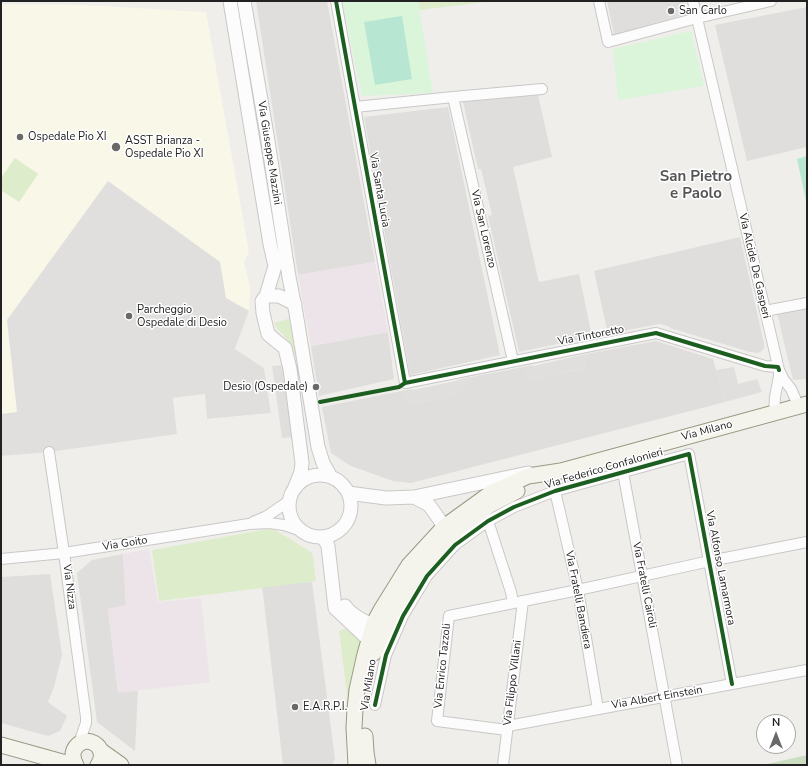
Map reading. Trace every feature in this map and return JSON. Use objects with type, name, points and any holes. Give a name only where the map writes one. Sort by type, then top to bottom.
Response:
[{"type":"main road","name":"Via Milano","points":[[356,765],[354,728],[357,690],[374,623],[408,565],[444,527],[491,493],[528,476],[561,471],[620,456],[803,405]]},
{"type":"main road","name":"Via Milano","points":[[368,765],[364,719],[366,697],[374,654],[394,608],[420,569],[456,530],[490,505],[526,486],[561,471]]},
{"type":"main road","points":[[38,755],[77,746],[85,741],[89,741],[121,765]]},
{"type":"main road","points":[[1,745],[73,765]]},
{"type":"main road","points":[[76,765],[73,755],[77,746]]},
{"type":"main road","points":[[98,765],[101,759],[99,748]]},
{"type":"street","name":"Via Giuseppe Mazzini","points":[[230,1],[270,244],[275,266],[266,296],[262,301],[263,313],[268,334],[285,348],[290,368],[302,462],[295,487]]},
{"type":"street","name":"Via Giuseppe Mazzini","points":[[244,1],[318,447],[323,463],[331,477]]},
{"type":"street","name":"Via Santa Lucia","points":[[336,1],[405,383]]},
{"type":"street","points":[[599,1],[608,42],[697,18],[771,1]]},
{"type":"street","name":"Via Alcide De Gasperi","points":[[693,1],[779,368]]},
{"type":"street","points":[[355,106],[542,89]]},
{"type":"street","name":"Via San Lorenzo","points":[[453,97],[513,361]]},
{"type":"street","points":[[266,296],[279,296],[294,304]]},
{"type":"street","points":[[765,311],[807,303]]},
{"type":"street","name":"Via Tintoretto","points":[[405,383],[656,333],[765,366],[779,368]]},
{"type":"street","points":[[779,368],[784,380],[803,405]]},
{"type":"street","points":[[774,413],[779,368]]},
{"type":"street","name":"Via Nizza","points":[[49,452],[86,723],[99,748]]},
{"type":"street","name":"Via Federico Confalonieri","points":[[375,705],[386,655],[403,616],[427,576],[455,545],[488,521],[514,507],[555,491],[689,454]]},
{"type":"street","name":"Via Alfonso Lamarmora","points":[[689,454],[732,684]]},
{"type":"street","name":"Via Federico Confalonieri","points":[[620,456],[622,472]]},
{"type":"street","name":"Via Milano","points":[[348,493],[386,498],[414,497],[518,474],[543,470],[561,471]]},
{"type":"street","name":"Via Fratelli Cairoli","points":[[622,472],[677,765]]},
{"type":"street","points":[[321,474],[331,477],[338,480],[348,493],[351,502],[350,512],[346,522],[336,532],[322,537],[312,536],[296,526],[291,518],[289,501],[291,494],[302,480],[311,476],[321,474]]},
{"type":"street","name":"Via Fratelli Bandiera","points":[[555,491],[578,590],[598,709]]},
{"type":"street","points":[[414,497],[429,505],[440,519],[444,527]]},
{"type":"street","name":"Via Goito","points":[[249,524],[267,516],[289,501]]},
{"type":"street","name":"Via Filippo Villani","points":[[488,521],[511,592],[518,602],[503,765]]},
{"type":"street","name":"Via Goito","points":[[1,559],[64,553],[249,524],[269,523],[284,525],[302,531]]},
{"type":"street","name":"Via Milano","points":[[438,548],[443,535],[444,527]]},
{"type":"street","points":[[322,537],[328,546],[336,608],[369,640]]},
{"type":"street","points":[[518,602],[807,542]]},
{"type":"street","points":[[334,593],[350,612],[366,622],[374,623]]},
{"type":"street","name":"Via Enrico Tazzoli","points":[[507,728],[437,721],[449,616],[518,602]]},
{"type":"street","name":"Via Milano","points":[[374,623],[383,619],[394,608]]},
{"type":"street","name":"Via Albert Einstein","points":[[507,728],[598,709],[807,670]]},
{"type":"street","name":"Via Nizza","points":[[77,746],[86,723]]},
{"type":"shaded area","points":[[256,1],[327,1],[375,262],[298,275]]},
{"type":"shaded area","points":[[607,1],[684,1],[687,14],[614,35]]},
{"type":"shaded area","name":"ASST Brianza - Ospedale Pio XI","points":[[1,4],[82,5],[206,12],[249,252],[244,261],[250,287],[249,311],[235,349],[264,368],[271,413],[207,419],[205,394],[173,398],[177,434],[1,456]]},
{"type":"shaded area","points":[[807,7],[807,147],[747,161],[715,25]]},
{"type":"shaded area","points":[[538,95],[552,157],[513,167],[539,282],[579,274],[592,337],[519,352],[488,216],[492,215],[481,169],[478,169],[463,102]]},
{"type":"shaded area","points":[[448,107],[500,355],[410,375],[364,117]]},
{"type":"shaded area","name":"Parcheggio Ospedale di Desio","points":[[108,181],[220,262],[226,298],[249,311],[235,349],[264,368],[271,413],[207,419],[205,394],[173,398],[177,434],[49,452],[1,456],[1,414],[17,412],[7,320]]},
{"type":"shaded area","points":[[740,237],[764,343],[764,348],[762,351],[758,353],[750,352],[659,324],[608,334],[594,271]]},
{"type":"shaded area","points":[[375,262],[388,332],[311,346],[298,275]]},
{"type":"shaded area","points":[[807,307],[807,379],[793,380],[777,313]]},
{"type":"shaded area","points":[[388,332],[394,379],[319,396],[311,346]]},
{"type":"shaded area","points":[[656,341],[713,359],[725,402],[411,483],[393,481],[351,466],[331,453],[322,407],[401,391],[411,404],[460,394],[466,378],[523,367],[533,379],[583,369],[586,354]]},
{"type":"shaded area","points":[[586,354],[583,369],[533,379],[523,367],[533,366]]},
{"type":"shaded area","points":[[285,365],[295,437],[282,438],[272,366]]},
{"type":"shaded area","points":[[734,367],[738,384],[757,379],[762,392],[725,402],[716,370]]},
{"type":"shaded area","points":[[466,378],[461,394],[410,404],[401,391],[413,390]]},
{"type":"shaded area","points":[[149,549],[158,602],[201,598],[210,682],[118,693],[108,609],[126,605],[123,554]]},
{"type":"shaded area","points":[[123,554],[126,606],[108,609],[118,692],[138,691],[135,751],[97,722],[77,573],[92,560]]},
{"type":"shaded area","points":[[50,574],[62,655],[54,687],[48,702],[67,716],[60,731],[48,736],[1,723],[1,577]]},
{"type":"shaded area","points":[[312,582],[335,759],[332,765],[283,765],[262,585]]},
{"type":"green space","points":[[342,1],[418,1],[433,93],[362,96]]},
{"type":"green space","points":[[418,1],[494,1],[420,10]]},
{"type":"green space","points":[[402,16],[412,79],[375,85],[364,22]]},
{"type":"green space","points":[[691,31],[704,86],[618,100],[613,49]]},
{"type":"green space","points":[[807,156],[807,205],[797,159]]},
{"type":"green space","points":[[15,158],[38,174],[19,202],[1,190],[1,178]]},
{"type":"green space","points":[[291,318],[298,361],[290,343],[274,323]]},
{"type":"green space","points":[[268,529],[275,530],[311,552],[313,556],[316,581],[159,601],[152,550]]},
{"type":"green space","points":[[347,628],[359,635],[362,645],[348,717],[347,694],[339,631]]},
{"type":"green space","points":[[807,755],[807,765],[763,765]]},
{"type":"cycle path","points":[[336,1],[405,383]]},
{"type":"cycle path","points":[[320,402],[399,387],[405,383],[656,333],[765,366],[778,367],[779,370]]},
{"type":"cycle path","points":[[375,705],[386,655],[403,616],[427,576],[455,545],[488,521],[514,507],[555,491],[689,454],[732,684]]},
{"type":"place","name":"San Carlo","points":[[671,11]]},
{"type":"place","name":"Ospedale Pio XI","points":[[20,137]]},
{"type":"place","name":"ASST Brianza - Ospedale Pio XI","points":[[116,147]]},
{"type":"place","name":"Parcheggio Ospedale di Desio","points":[[129,316]]},
{"type":"place","name":"Desio (Ospedale)","points":[[316,387]]},
{"type":"place","name":"E.A.R.P.I.","points":[[295,707]]},
{"type":"district","name":"San Pietro e Paolo","points":[[696,186]]}]
